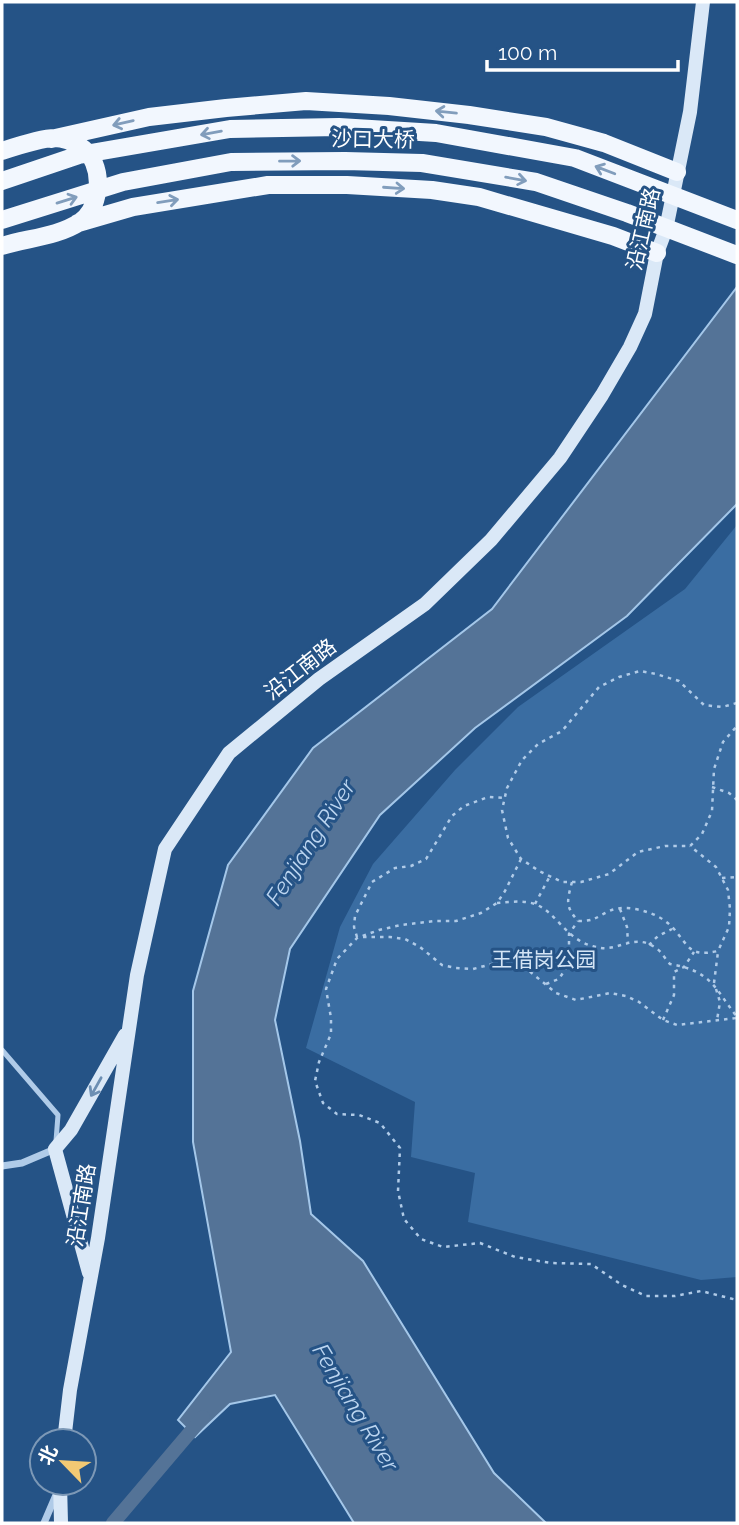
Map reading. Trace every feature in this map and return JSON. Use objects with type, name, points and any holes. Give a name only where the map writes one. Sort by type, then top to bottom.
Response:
[{"type":"main road","points":[[7,147],[149,117],[306,101],[389,106],[546,127],[604,143],[677,172]]},
{"type":"main road","name":"沙口大桥","points":[[2,181],[79,155],[230,129],[339,127],[436,133],[575,158],[737,220]]},
{"type":"main road","points":[[51,139],[79,144],[94,162],[97,180],[95,204],[78,223]]},
{"type":"main road","name":"沙口大桥","points":[[2,220],[123,182],[231,162],[345,160],[422,163],[536,182],[737,255]]},
{"type":"main road","points":[[2,246],[133,207],[268,185],[347,185],[432,190],[479,197],[613,236],[657,253]]},
{"type":"street","name":"沿江南路","points":[[66,1427],[137,975],[165,849],[229,753],[319,679],[425,604],[491,540],[560,458],[602,395],[630,347],[645,314],[690,112],[703,2]]},
{"type":"street","points":[[2,1166],[22,1163],[55,1149],[71,1130],[129,1027]]},
{"type":"street","points":[[55,1149],[90,1279]]},
{"type":"street","points":[[44,1523],[54,1497]]},
{"type":"street","points":[[60,1497],[61,1523]]},
{"type":"lane","points":[[2,1050],[58,1115],[55,1149]]},
{"type":"path","points":[[717,1020],[720,1002],[714,983],[718,951],[729,927],[730,908],[728,890],[716,867],[690,846],[665,846],[638,852],[610,874],[581,882],[562,882],[521,859],[508,838],[502,810],[507,788],[522,760],[538,744],[562,731],[598,687],[619,677],[639,671],[656,674],[679,681],[704,705],[722,707],[737,703]]},
{"type":"path","points":[[690,846],[702,834],[712,811],[714,769],[723,742],[737,726]]},
{"type":"path","points":[[712,787],[729,793],[737,800]]},
{"type":"path","points":[[357,938],[355,916],[372,882],[395,868],[411,866],[426,859],[452,816],[464,806],[488,797],[505,799]]},
{"type":"path","points":[[521,859],[497,903],[481,913],[456,921],[401,926],[357,938],[337,959],[326,989],[331,1034],[319,1062],[315,1081],[323,1103],[337,1114],[359,1115],[380,1123],[400,1149],[398,1191],[404,1219],[421,1239],[443,1247],[480,1243],[516,1257],[551,1263],[591,1264],[622,1285],[646,1296],[675,1296],[702,1291],[737,1300]]},
{"type":"path","points":[[535,904],[550,876]]},
{"type":"path","points":[[722,878],[737,877]]},
{"type":"path","points":[[572,882],[568,898],[570,912],[578,921],[592,921],[611,910],[626,908],[645,911],[662,918],[694,952],[705,954],[718,951]]},
{"type":"path","points":[[357,938],[405,939],[442,965],[456,968],[473,969],[492,964],[517,964],[556,993],[576,1000],[610,993],[626,996],[663,1020],[677,1025],[737,1018],[714,983],[698,971],[670,964],[656,948],[640,942],[607,948],[589,945],[569,934],[546,910],[535,904],[517,901],[497,903]]},
{"type":"path","points":[[620,909],[627,927],[628,943]]},
{"type":"path","points":[[545,984],[559,979],[566,968],[569,959],[569,934],[578,921]]},
{"type":"path","points":[[649,945],[658,936],[673,928]]},
{"type":"path","points":[[663,1020],[674,995],[674,972],[684,967],[694,952]]},
{"type":"green space","name":"王借岗公园","points":[[737,525],[737,1277],[701,1280],[468,1222],[475,1173],[411,1157],[415,1102],[306,1048],[340,927],[373,864],[455,770],[518,707],[685,589]]},
{"type":"water","name":"Fenjiang River","points":[[737,287],[737,504],[627,616],[475,728],[380,815],[290,949],[275,1020],[300,1141],[311,1214],[363,1261],[494,1473],[546,1523],[354,1523],[275,1395],[230,1404],[195,1437],[178,1420],[231,1352],[193,1142],[193,991],[228,865],[313,748],[492,609]]},
{"type":"waterway","points":[[113,1523],[203,1417]]}]
